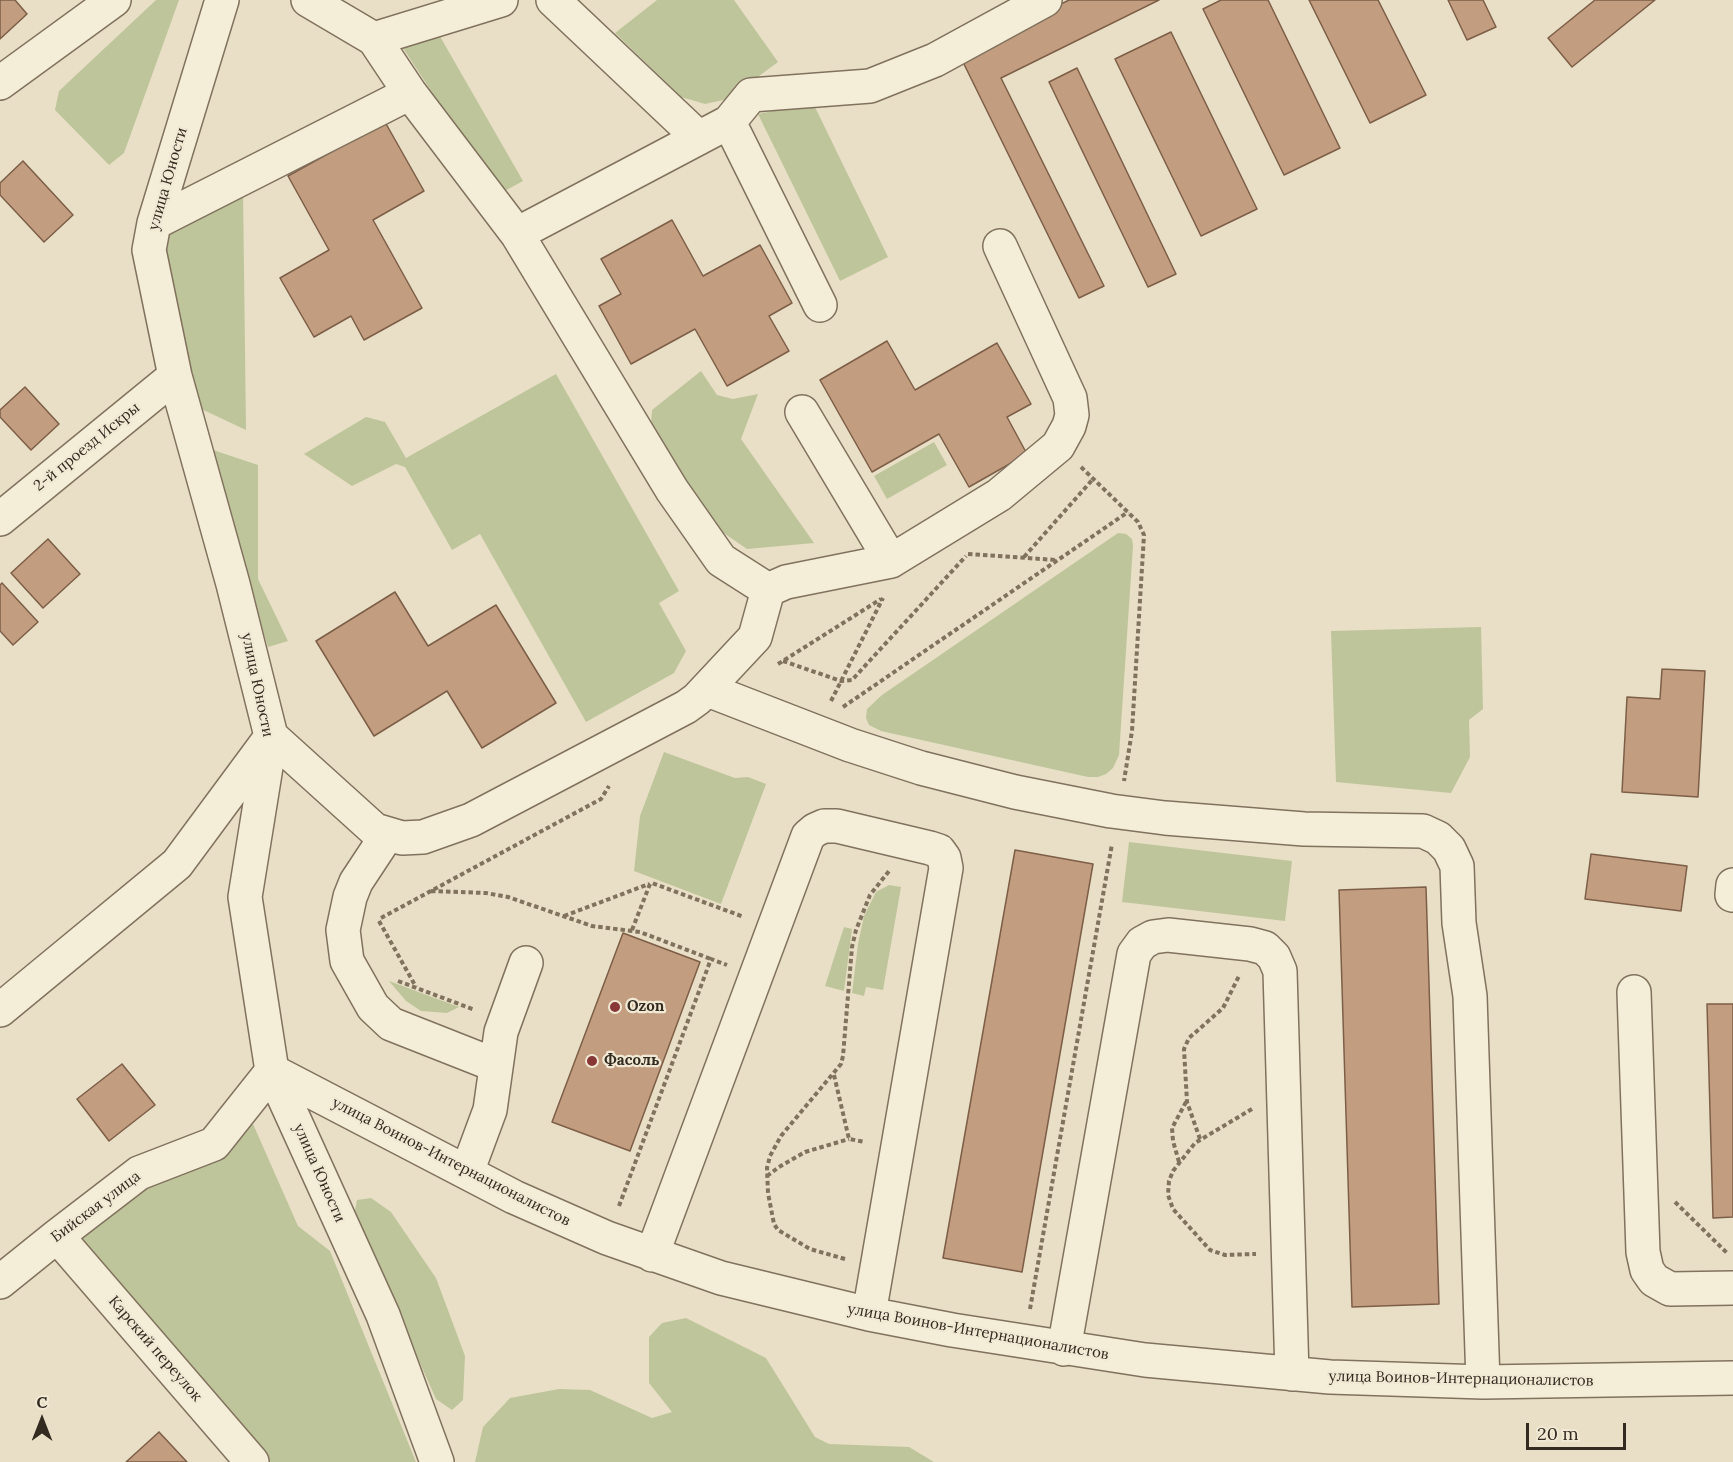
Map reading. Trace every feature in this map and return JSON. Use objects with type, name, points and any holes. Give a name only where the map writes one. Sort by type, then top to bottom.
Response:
[{"type":"street","points":[[1,80],[114,0]]},
{"type":"street","name":"улица Юности","points":[[222,0],[154,223],[149,250],[175,376],[233,584],[271,736],[245,897],[272,1071],[383,1316],[437,1462]]},
{"type":"street","points":[[308,0],[374,39],[410,93],[517,234],[672,490],[721,560],[768,590]]},
{"type":"street","points":[[374,39],[501,0]]},
{"type":"street","points":[[553,0],[699,138]]},
{"type":"street","points":[[517,234],[729,122],[751,95],[870,86],[935,60],[1045,0]]},
{"type":"street","points":[[154,223],[410,93]]},
{"type":"street","points":[[729,122],[820,305]]},
{"type":"street","points":[[768,590],[786,582],[891,561],[999,495],[1058,446],[1072,415],[1070,398],[1000,246]]},
{"type":"street","name":"2-й проезд Искры","points":[[0,519],[175,376]]},
{"type":"street","points":[[802,412],[891,561]]},
{"type":"street","points":[[0,1010],[177,864],[271,736],[375,830],[402,838],[423,837],[471,820],[686,707],[708,690],[756,637],[768,590]]},
{"type":"street","points":[[708,690],[817,728],[911,765],[1015,792],[1118,812],[1207,822],[1304,829],[1423,831],[1438,838],[1449,849],[1458,866],[1459,923],[1472,1012],[1483,1382]]},
{"type":"street","points":[[652,1255],[808,836],[824,826],[837,826],[919,845],[939,851],[944,858],[946,868],[869,1314]]},
{"type":"street","points":[[387,835],[350,897],[343,930],[347,961],[373,1007],[391,1024],[495,1065]]},
{"type":"street","points":[[1064,1349],[1134,954],[1142,943],[1153,937],[1168,934],[1250,944],[1264,948],[1274,957],[1280,971],[1293,1374]]},
{"type":"street","points":[[467,1172],[490,1110],[495,1065],[505,1021],[526,963]]},
{"type":"street","points":[[1634,992],[1643,1252],[1647,1270],[1654,1280],[1670,1289],[1733,1288]]},
{"type":"street","name":"улица Воинов-Интернационалистов","points":[[272,1071],[467,1172],[560,1218],[607,1238],[721,1278],[869,1314],[1064,1349],[1146,1360],[1293,1374],[1483,1382],[1733,1378]]},
{"type":"street","name":"Бийская улица","points":[[0,1282],[139,1173],[214,1144],[272,1071]]},
{"type":"street","name":"Карский переулок","points":[[57,1236],[252,1462]]},
{"type":"path","points":[[1024,1342],[1132,731],[1144,543],[1141,527],[1128,512],[1058,446]]},
{"type":"path","points":[[1024,557],[1093,479]]},
{"type":"path","points":[[817,728],[1128,512]]},
{"type":"path","points":[[962,553],[1058,560]]},
{"type":"path","points":[[783,661],[841,681],[856,678],[969,554]]},
{"type":"path","points":[[817,728],[884,597]]},
{"type":"path","points":[[877,1268],[810,1249],[782,1233],[774,1224],[767,1176],[770,1156],[781,1136],[834,1074],[843,1056],[852,947],[860,916],[878,884],[891,869],[919,845]]},
{"type":"path","points":[[632,930],[650,884]]},
{"type":"path","points":[[563,916],[650,884],[656,884],[774,928]]},
{"type":"path","points":[[431,891],[496,894],[592,926],[632,930],[756,976]]},
{"type":"path","points":[[378,920],[417,988]]},
{"type":"path","points":[[1200,1139],[1187,1102],[1184,1055],[1186,1043],[1218,1013],[1227,1001],[1250,944]]},
{"type":"path","points":[[607,1238],[711,959]]},
{"type":"path","points":[[397,980],[505,1021]]},
{"type":"path","points":[[834,1074],[849,1139]]},
{"type":"path","points":[[1284,1090],[1200,1139],[1179,1162],[1169,1181],[1168,1195],[1170,1204],[1210,1250],[1225,1255],[1289,1253]]},
{"type":"path","points":[[1179,1162],[1172,1128],[1187,1102]]},
{"type":"path","points":[[767,1176],[805,1152],[849,1139],[898,1148]]},
{"type":"path","points":[[1640,1168],[1733,1258]]},
{"type":"green space","points":[[156,0],[179,0],[124,153],[109,165],[55,110],[59,91]]},
{"type":"green space","points":[[657,0],[734,0],[778,62],[728,99],[705,104],[681,97],[615,33]]},
{"type":"green space","points":[[434,26],[523,181],[499,194],[397,39]]},
{"type":"green space","points":[[813,103],[888,257],[840,281],[758,114]]},
{"type":"green space","points":[[243,189],[246,430],[195,406],[168,278],[166,233]]},
{"type":"green space","points":[[701,371],[717,395],[733,399],[758,394],[741,439],[814,543],[747,549],[715,527],[651,426],[652,410]]},
{"type":"green space","points":[[556,374],[679,591],[659,603],[686,651],[674,673],[586,722],[480,534],[452,550],[405,467],[396,464],[352,486],[304,454],[366,417],[385,422],[406,458]]},
{"type":"green space","points":[[934,442],[947,465],[887,499],[874,476]]},
{"type":"green space","points":[[207,448],[258,465],[258,579],[288,641],[268,647]]},
{"type":"green space","points":[[1118,533],[1126,534],[1132,539],[1133,546],[1119,755],[1113,768],[1106,774],[1088,777],[881,731],[869,725],[866,718],[867,709],[882,695]]},
{"type":"green space","points":[[1481,627],[1483,709],[1469,720],[1470,757],[1451,793],[1336,782],[1331,631]]},
{"type":"green space","points":[[664,752],[735,778],[748,777],[766,784],[721,904],[634,871],[640,816]]},
{"type":"green space","points":[[1129,842],[1292,861],[1285,921],[1122,902]]},
{"type":"green space","points":[[889,885],[901,887],[883,990],[866,987],[864,996],[852,993],[864,916],[876,892]]},
{"type":"green space","points":[[844,927],[852,929],[844,991],[825,986]]},
{"type":"green space","points":[[389,981],[459,1007],[447,1013],[421,1011],[406,1001]]},
{"type":"green space","points":[[253,1124],[298,1226],[330,1251],[416,1462],[269,1462],[80,1237],[148,1186],[222,1156]]},
{"type":"green space","points":[[371,1198],[391,1212],[436,1278],[465,1356],[463,1400],[452,1410],[436,1399],[354,1216],[357,1200]]},
{"type":"green space","points":[[686,1318],[766,1358],[815,1437],[829,1444],[909,1447],[934,1462],[475,1462],[483,1427],[510,1398],[559,1389],[590,1390],[652,1418],[672,1412],[649,1383],[649,1337],[662,1323]]},
{"type":"building","points":[[0,0],[15,0],[27,14],[0,39]]},
{"type":"building","points":[[1069,0],[1159,0],[1001,78],[1104,286],[1079,298],[959,54]]},
{"type":"building","points":[[1221,0],[1268,0],[1340,148],[1284,175],[1203,9]]},
{"type":"building","points":[[1309,0],[1378,0],[1426,95],[1370,123]]},
{"type":"building","points":[[1448,0],[1483,0],[1496,27],[1467,40]]},
{"type":"building","points":[[1595,0],[1655,0],[1572,67],[1548,38]]},
{"type":"building","points":[[1171,32],[1257,209],[1201,236],[1115,59]]},
{"type":"building","points":[[1077,68],[1176,274],[1148,287],[1049,82]]},
{"type":"building","points":[[385,122],[424,191],[373,220],[422,308],[364,340],[351,316],[314,337],[280,278],[329,250],[288,176]]},
{"type":"building","points":[[23,161],[73,215],[44,242],[0,195],[0,183]]},
{"type":"building","points":[[672,220],[703,276],[760,245],[792,303],[769,316],[789,351],[727,386],[695,329],[631,364],[599,306],[621,294],[601,259]]},
{"type":"building","points":[[887,341],[915,390],[997,343],[1031,404],[1007,417],[1027,454],[969,487],[939,434],[872,472],[820,380]]},
{"type":"building","points":[[25,387],[59,424],[31,450],[0,417],[0,410]]},
{"type":"building","points":[[48,539],[80,574],[43,608],[11,573]]},
{"type":"building","points":[[2,583],[38,622],[13,645],[0,631],[0,585]]},
{"type":"building","points":[[395,592],[428,646],[496,605],[556,703],[482,748],[447,691],[374,736],[316,641]]},
{"type":"building","points":[[1662,669],[1705,671],[1698,797],[1622,792],[1627,697],[1660,699]]},
{"type":"building","points":[[1015,850],[1093,864],[1022,1272],[943,1258]]},
{"type":"building","points":[[1591,854],[1687,866],[1681,911],[1585,899]]},
{"type":"building","points":[[1426,887],[1439,1304],[1352,1307],[1339,890]]},
{"type":"building","points":[[623,933],[700,962],[630,1151],[552,1122]]},
{"type":"building","points":[[1707,1004],[1733,1004],[1733,1217],[1713,1218]]},
{"type":"building","points":[[122,1064],[155,1105],[109,1141],[77,1099]]},
{"type":"building","points":[[159,1432],[187,1462],[126,1462]]},
{"type":"place","name":"Ozon","points":[[615,1007]]},
{"type":"place","name":"Фасоль","points":[[592,1061]]}]
